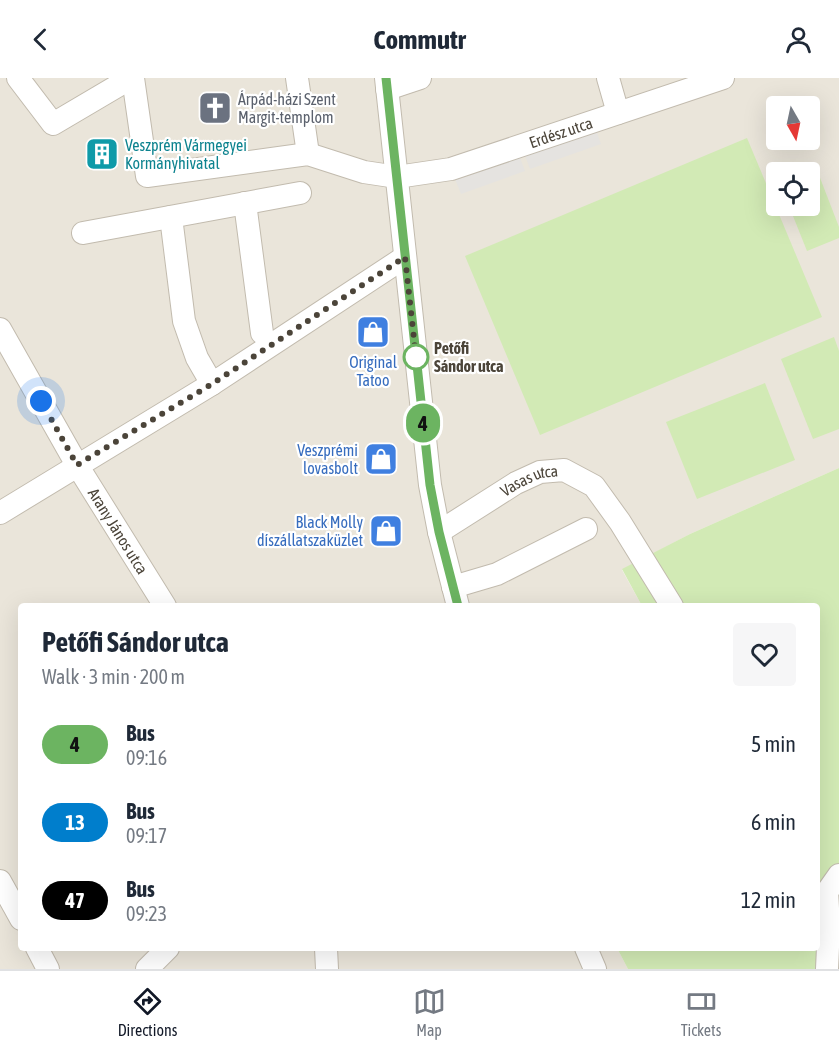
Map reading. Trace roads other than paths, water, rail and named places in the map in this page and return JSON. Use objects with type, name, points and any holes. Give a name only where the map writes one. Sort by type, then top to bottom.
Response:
[{"type":"street","points":[[18,78],[53,124],[132,78],[147,176],[308,154],[297,78]]},
{"type":"street","points":[[420,78],[386,84],[425,444],[439,532],[455,596],[586,529]]},
{"type":"street","points":[[608,78],[618,113]]},
{"type":"street","name":"Erdész utca","points":[[308,154],[364,172],[397,177],[451,169],[723,78]]},
{"type":"street","points":[[82,233],[300,193]]},
{"type":"street","points":[[245,203],[262,333]]},
{"type":"street","points":[[171,217],[184,321],[197,358],[212,384]]},
{"type":"street","points":[[0,513],[212,384],[405,257]]},
{"type":"street","name":"Arany János utca","points":[[0,329],[77,465],[163,603]]},
{"type":"street","name":"Vasas utca","points":[[439,532],[516,483],[540,472],[564,470],[594,486],[620,522],[670,603]]},
{"type":"street","points":[[0,881],[18,914]]},
{"type":"street","points":[[827,969],[833,884]]},
{"type":"street","points":[[39,951],[48,969]]},
{"type":"street","points":[[147,969],[165,951]]},
{"type":"street","points":[[326,951],[327,969]]},
{"type":"street","points":[[587,951],[595,969]]},
{"type":"place","name":"Árpád-házi Szent Margit-templom","points":[[215,108]]},
{"type":"place","name":"Veszprém Vármegyei Kormányhivatal","points":[[102,154]]},
{"type":"place","name":"Original Tatoo","points":[[373,332]]},
{"type":"place","name":"Petőfi Sándor utca","points":[[416,357]]},
{"type":"place","name":"Veszprémi lovasbolt","points":[[381,459]]},
{"type":"place","name":"Black Molly díszállatszaküzlet","points":[[386,531]]}]
